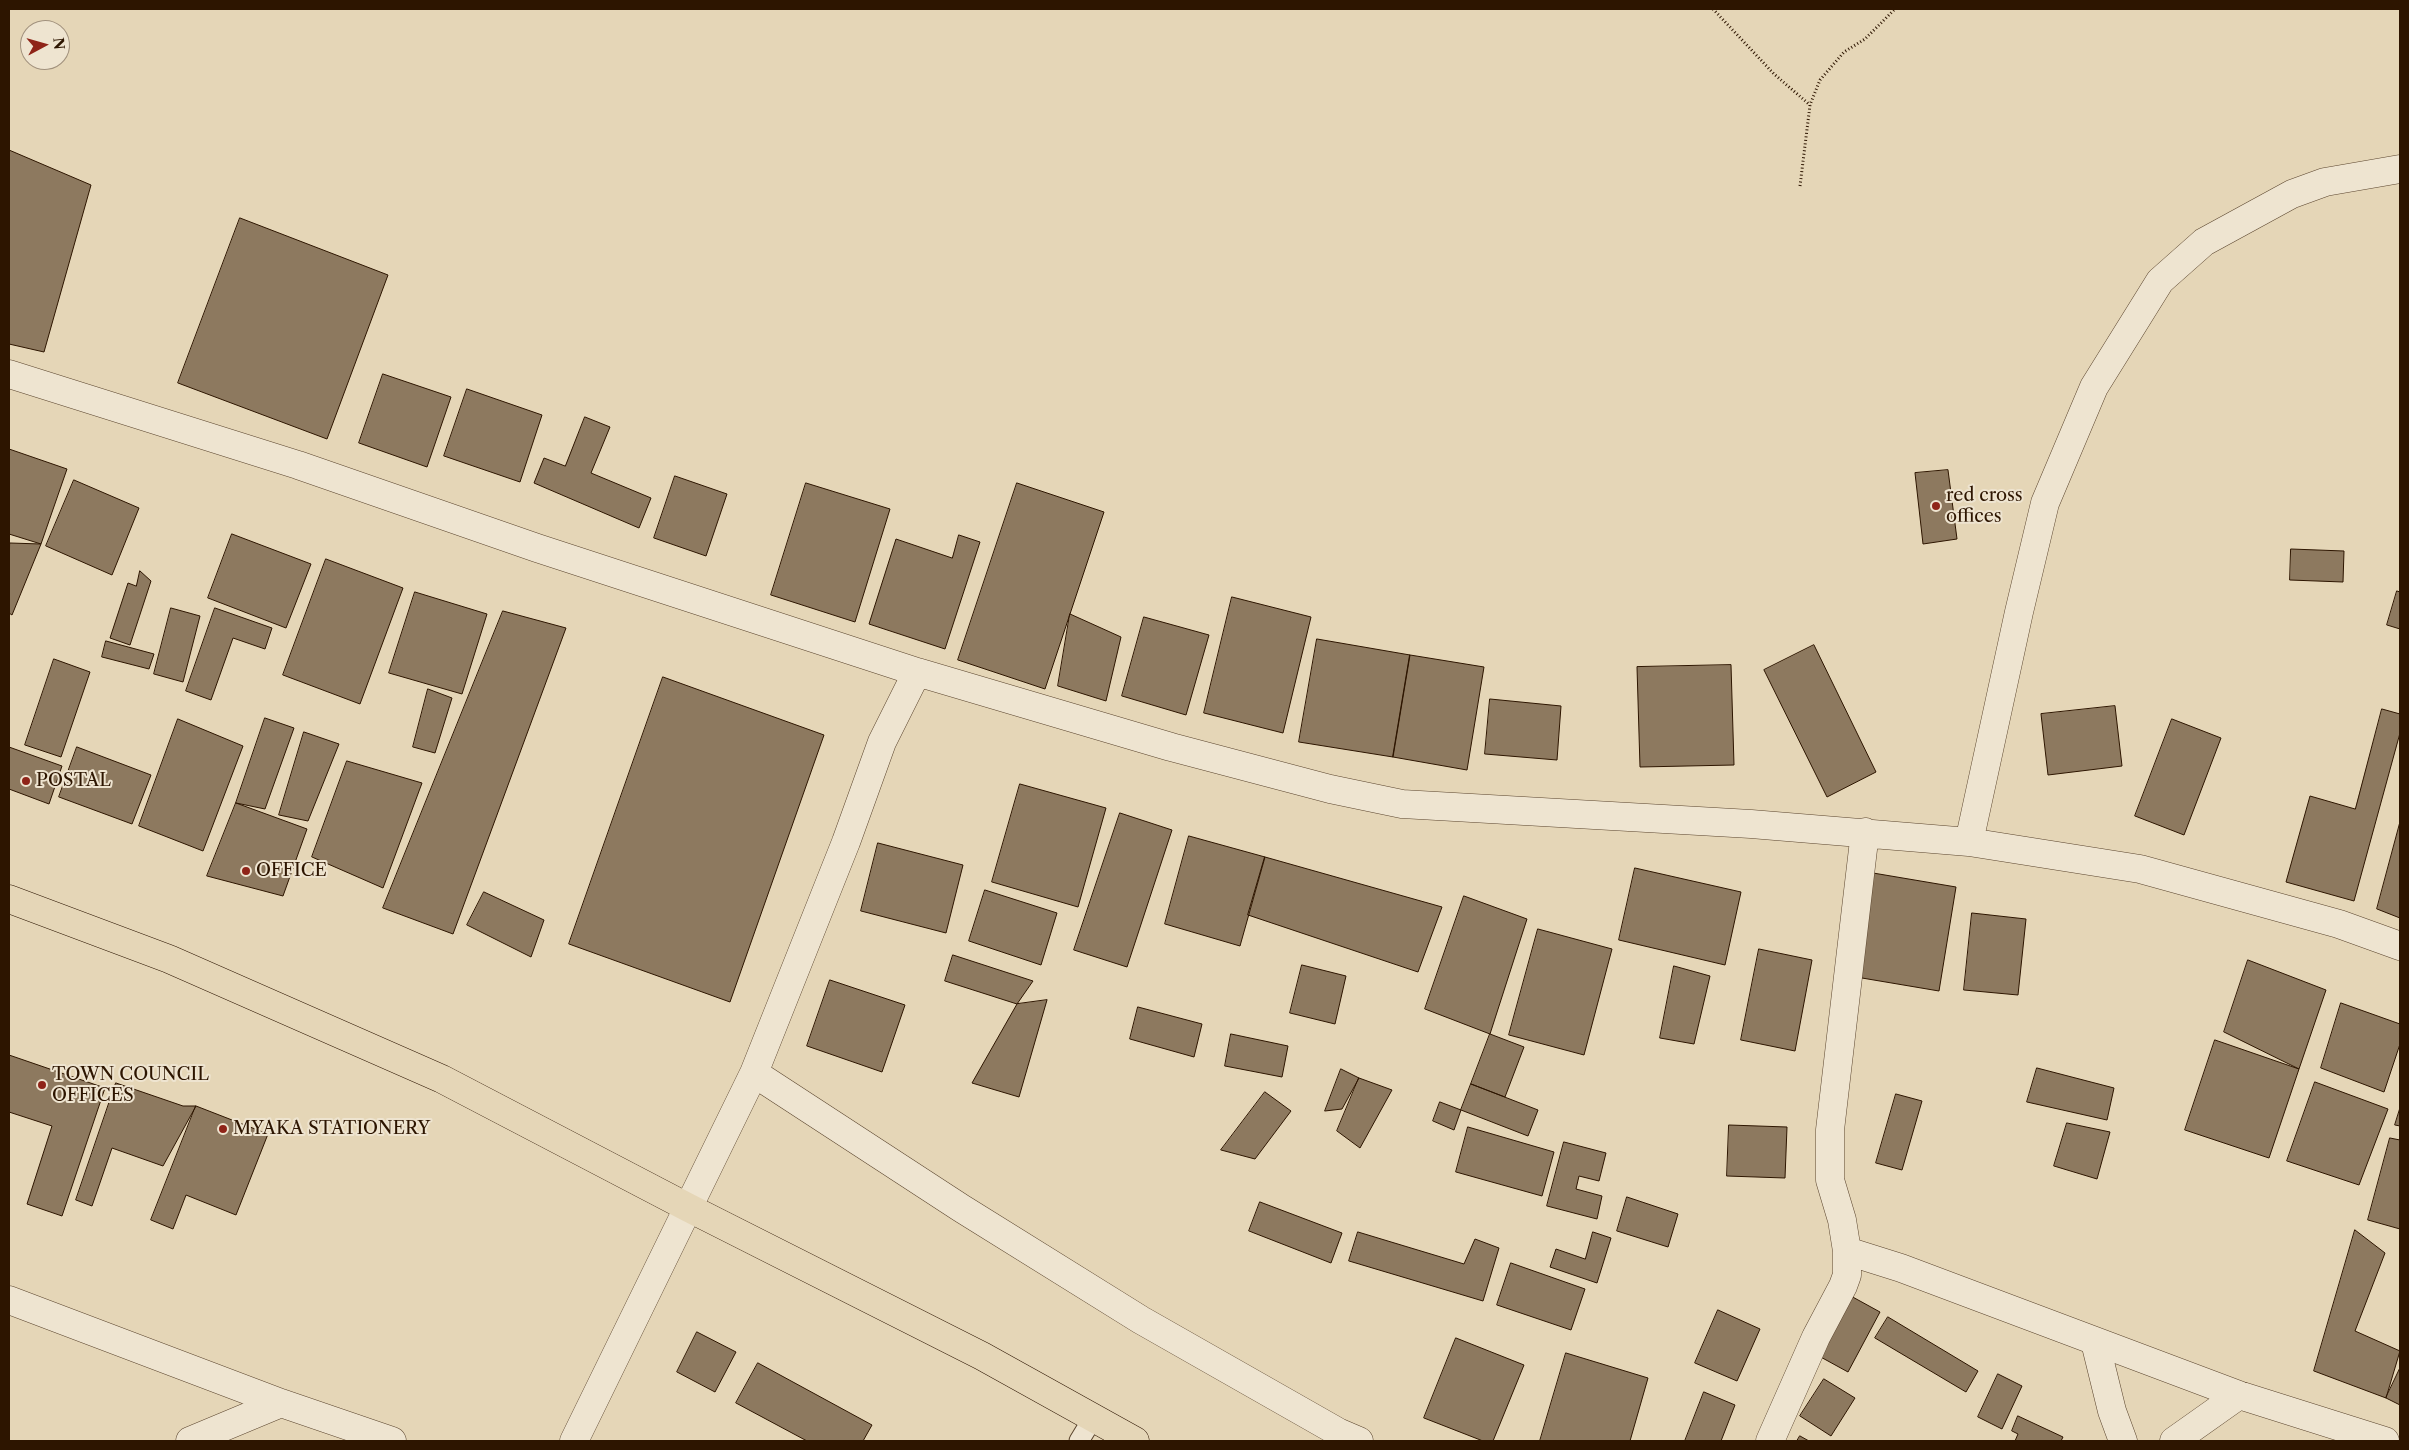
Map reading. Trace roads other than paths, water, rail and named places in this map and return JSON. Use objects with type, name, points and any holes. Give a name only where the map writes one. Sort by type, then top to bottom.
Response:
[{"type":"highway","points":[[9,899],[169,959],[442,1079],[689,1208],[982,1356],[1135,1441]]},
{"type":"street","points":[[1969,842],[2019,612],[2045,503],[2094,387],[2160,281],[2204,242],[2292,194],[2325,182],[2400,169]]},
{"type":"street","points":[[9,374],[298,465],[537,548],[917,672],[1171,747],[1330,790],[1402,804],[1865,832],[1969,842],[2140,868],[2339,924],[2400,946]]},
{"type":"street","points":[[574,1441],[754,1074],[846,842],[882,742],[917,672]]},
{"type":"street","points":[[1770,1441],[1778,1419],[1816,1337],[1843,1286],[1848,1267],[1842,1220],[1830,1180],[1830,1130],[1865,832]]},
{"type":"street","points":[[754,1074],[961,1208],[1141,1320],[1338,1432],[1359,1441]]},
{"type":"street","points":[[1847,1250],[1901,1268],[2238,1395],[2385,1441]]},
{"type":"street","points":[[9,1300],[282,1403],[392,1441]]},
{"type":"street","points":[[2095,1342],[2112,1411],[2123,1441]]},
{"type":"street","points":[[2174,1441],[2238,1395]]},
{"type":"street","points":[[190,1441],[282,1403]]},
{"type":"lane","points":[[1079,1441],[1093,1418]]},
{"type":"place","name":"red cross offices","points":[[1936,506]]},
{"type":"place","name":"POSTAL","points":[[26,781]]},
{"type":"place","name":"OFFICE","points":[[246,871]]},
{"type":"place","name":"TOWN COUNCIL OFFICES","points":[[42,1085]]},
{"type":"place","name":"MYAKA STATIONERY","points":[[223,1129]]}]
